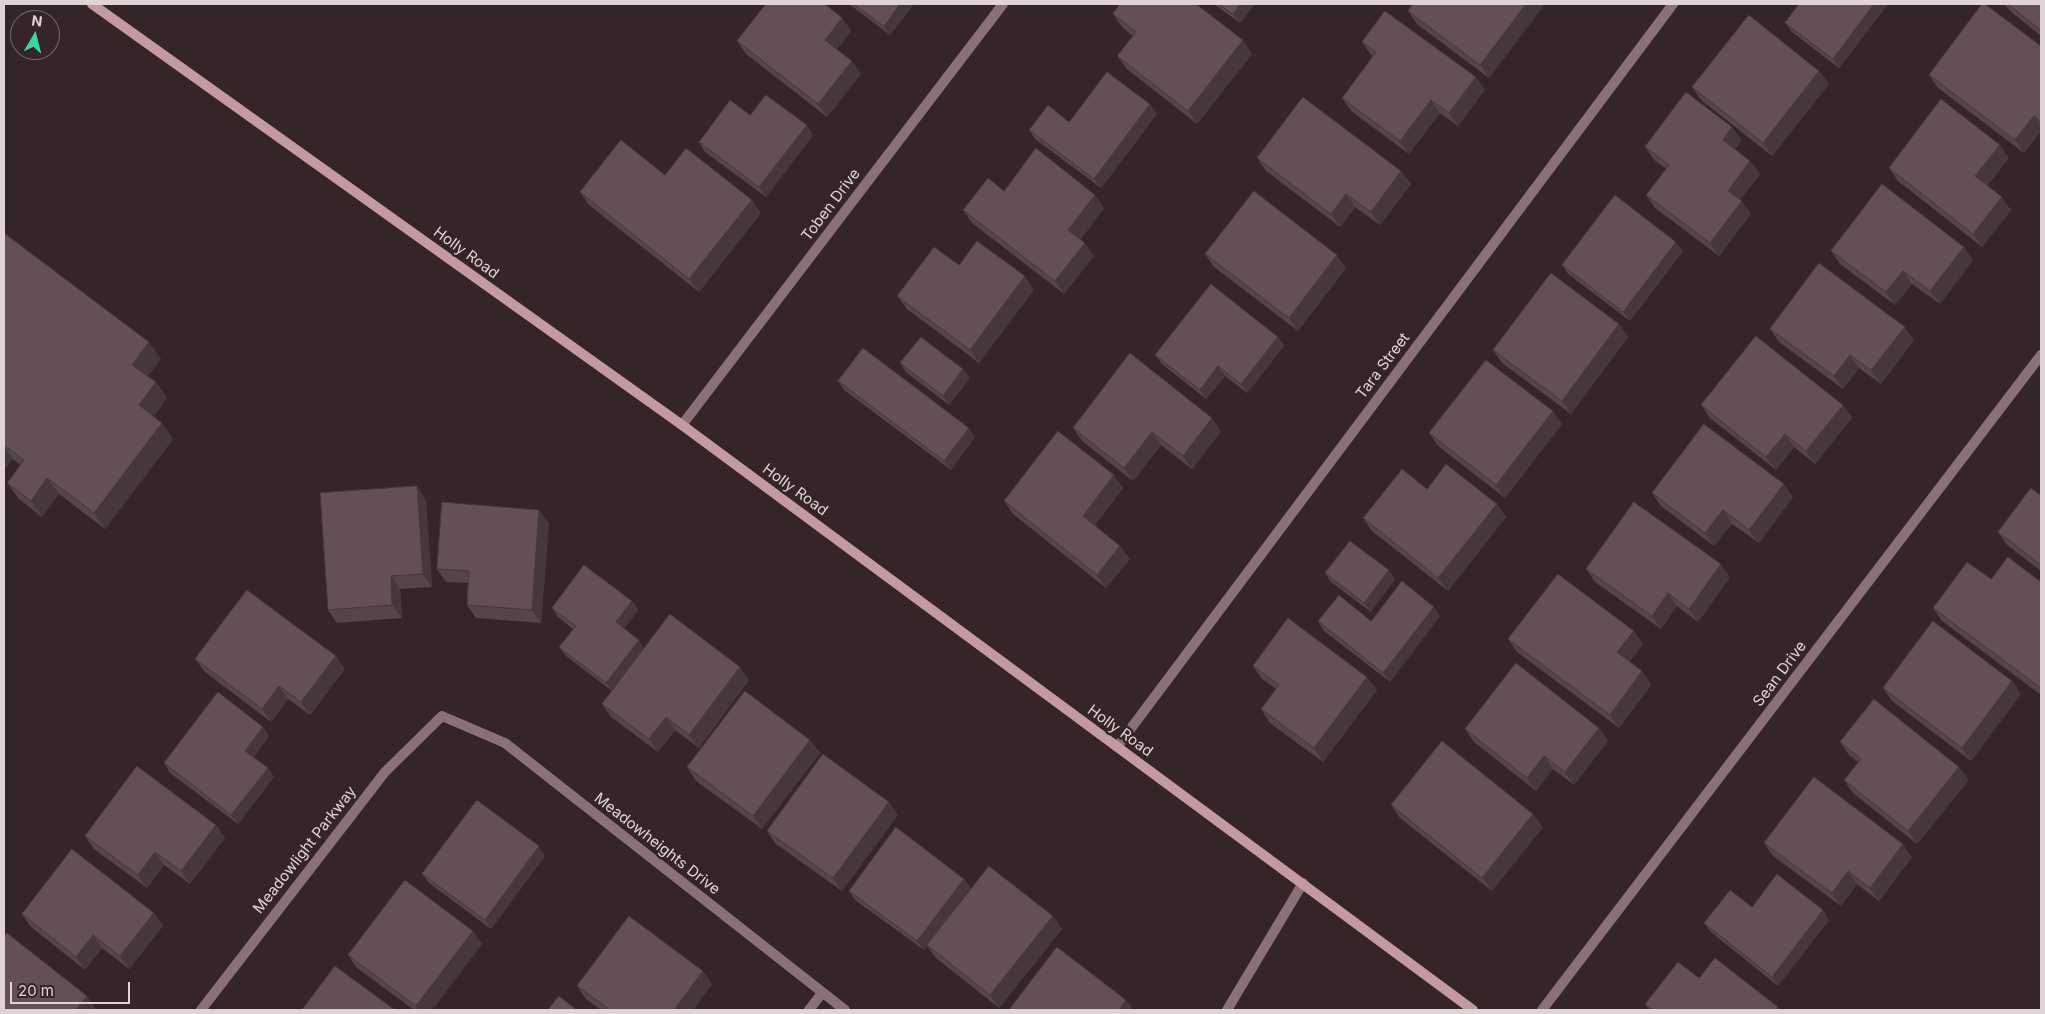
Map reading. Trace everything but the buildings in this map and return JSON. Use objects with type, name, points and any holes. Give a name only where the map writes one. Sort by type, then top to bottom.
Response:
[{"type":"main road","name":"Holly Road","points":[[92,4],[682,425],[1473,1010]]},
{"type":"street","name":"Toben Drive","points":[[682,425],[1003,4]]},
{"type":"street","name":"Tara Street","points":[[1117,747],[1673,4]]},
{"type":"street","name":"Sean Drive","points":[[1542,1010],[2041,355]]},
{"type":"street","name":"Meadowheights Drive","points":[[442,716],[504,743],[822,994],[845,1010]]},
{"type":"street","name":"Meadowlight Parkway","points":[[201,1010],[385,772],[442,716]]},
{"type":"street","points":[[1228,1010],[1303,883]]},
{"type":"street","points":[[810,1010],[822,994]]}]
